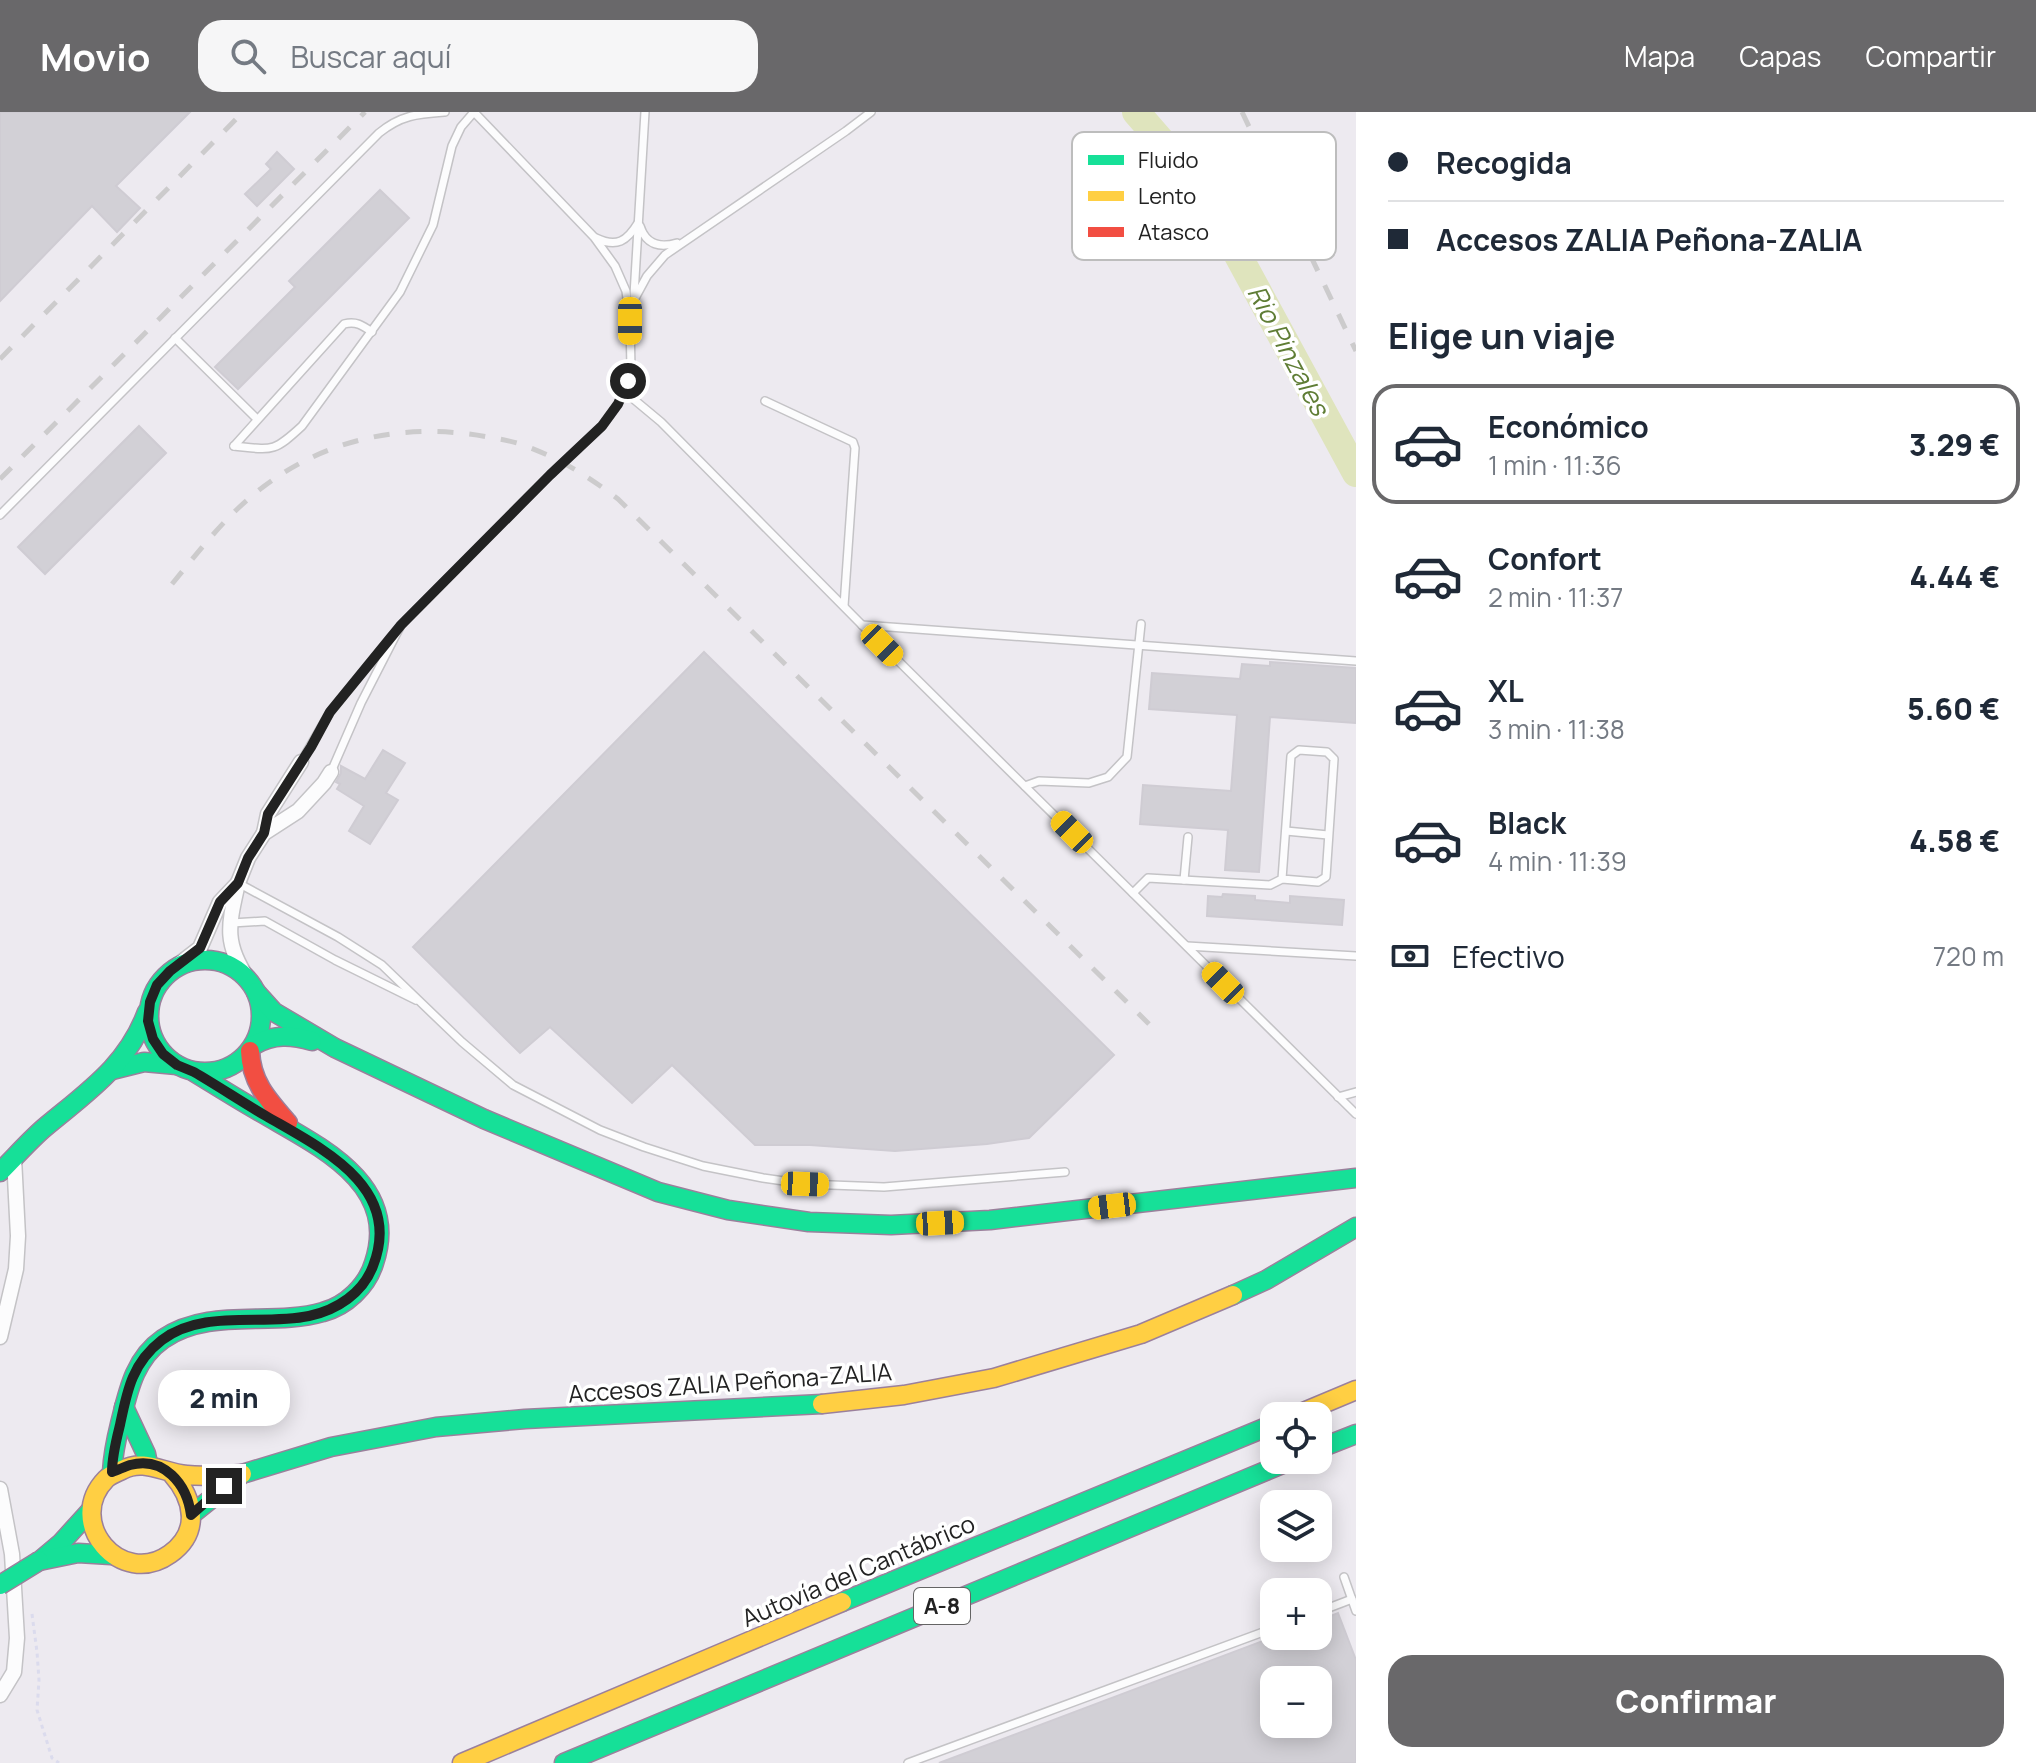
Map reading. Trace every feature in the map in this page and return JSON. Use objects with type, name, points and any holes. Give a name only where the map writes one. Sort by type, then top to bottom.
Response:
[{"type":"main road","points":[[0,1172],[40,1131],[112,1070],[136,1040],[157,985],[170,971],[187,962],[205,959],[224,962],[237,969],[274,1012],[335,1048],[484,1119],[658,1192],[728,1210],[809,1222],[891,1225],[990,1220],[1356,1178]]},
{"type":"main road","points":[[112,1070],[148,1060],[211,1072],[243,1059],[252,1048],[262,1020],[261,1006],[252,986]]},
{"type":"main road","points":[[112,1472],[126,1393],[139,1366],[153,1348],[179,1330],[200,1324],[304,1317],[326,1312],[358,1291],[368,1278],[380,1238],[375,1207],[369,1193],[350,1169],[296,1132],[163,1054],[153,1039],[148,1021],[150,1002]]},
{"type":"main road","points":[[252,1048],[271,1037],[294,1035],[335,1048]]},
{"type":"main road","points":[[252,1048],[251,1074],[260,1090],[296,1132]]},
{"type":"main road","name":"Accesos ZALIA Peñona-ZALIA","points":[[191,1515],[242,1474],[331,1447],[436,1427],[525,1419],[800,1406],[904,1395],[994,1378],[1141,1334],[1213,1304],[1266,1280],[1356,1227]]},
{"type":"main road","points":[[1327,1402],[1356,1390]]},
{"type":"main road","points":[[124,1407],[148,1464]]},
{"type":"main road","name":"Autovía del Cantábrico","points":[[462,1763],[1260,1430]]},
{"type":"main road","points":[[1332,1443],[1356,1434]]},
{"type":"main road","points":[[172,1474],[189,1500],[191,1515],[183,1541],[163,1559],[150,1563],[137,1564],[111,1555],[95,1536],[90,1511],[98,1487],[112,1472],[132,1464],[148,1464],[172,1474],[205,1477],[242,1474]]},
{"type":"main road","name":"A-8","points":[[564,1763],[1260,1473]]},
{"type":"main road","points":[[0,1585],[61,1543],[90,1511]]},
{"type":"main road","points":[[39,1561],[78,1553],[111,1555]]},
{"type":"street","points":[[252,986],[233,952],[229,923],[238,883],[248,858],[264,833],[268,814],[301,762]]},
{"type":"street","points":[[264,833],[298,811],[331,772]]},
{"type":"street","points":[[170,971],[200,948],[220,902],[238,883]]},
{"type":"street","points":[[0,1337],[16,1269],[18,1236],[14,1158]]},
{"type":"street","points":[[0,1489],[12,1554],[17,1638],[14,1672],[0,1695]]},
{"type":"lane","points":[[0,515],[379,133],[402,118],[445,112]]},
{"type":"lane","points":[[301,762],[330,712],[401,625],[602,426],[625,392],[631,369],[626,291],[605,251],[474,112],[461,127],[452,146],[433,225],[400,292],[372,332],[302,426],[287,440],[271,450],[234,446],[344,324],[359,323],[372,332]]},
{"type":"lane","points":[[630,321],[634,300],[645,112]]},
{"type":"lane","points":[[634,300],[657,262],[871,112]]},
{"type":"lane","points":[[594,237],[606,242],[619,242],[631,235],[639,222]]},
{"type":"lane","points":[[639,222],[645,238],[657,245],[687,239]]},
{"type":"lane","points":[[175,338],[257,419]]},
{"type":"lane","points":[[625,392],[661,422],[1356,1114]]},
{"type":"lane","points":[[765,401],[853,442],[844,606]]},
{"type":"lane","points":[[1025,786],[1039,781],[1089,783],[1108,777],[1127,757],[1141,624]]},
{"type":"lane","points":[[331,772],[361,703],[401,625]]},
{"type":"lane","points":[[862,625],[1356,661]]},
{"type":"lane","points":[[1133,893],[1148,878],[1270,885],[1282,879],[1318,882],[1326,877],[1334,759],[1327,752],[1299,750],[1291,756],[1282,879]]},
{"type":"lane","points":[[1286,831],[1328,835]]},
{"type":"lane","points":[[1184,880],[1188,837]]},
{"type":"lane","points":[[238,883],[338,937],[382,965],[462,1042],[513,1085],[600,1130],[703,1166],[805,1184],[884,1187],[1065,1172]]},
{"type":"lane","points":[[229,923],[265,921],[424,1004]]},
{"type":"lane","points":[[1187,946],[1356,956]]},
{"type":"lane","points":[[1338,1097],[1356,1092]]},
{"type":"lane","points":[[1344,1577],[1356,1611]]},
{"type":"lane","points":[[1332,1607],[1352,1599]]},
{"type":"lane","points":[[908,1763],[1260,1633]]},
{"type":"path","points":[[29,1605],[37,1652],[37,1710],[52,1758],[59,1763]]},
{"type":"building","points":[[0,112],[190,112],[116,186],[140,208],[117,232],[92,206],[0,301]]},
{"type":"building","points":[[277,152],[294,169],[257,206],[245,194],[271,169],[266,164]]},
{"type":"building","points":[[380,190],[409,218],[238,389],[215,367],[295,287],[289,281]]},
{"type":"building","points":[[139,426],[166,453],[45,574],[18,547]]},
{"type":"building","points":[[704,652],[1114,1055],[1029,1138],[895,1151],[755,1145],[672,1065],[632,1103],[550,1027],[520,1053],[413,947]]},
{"type":"building","points":[[1270,662],[1356,668],[1356,723],[1270,717],[1259,872],[1225,870],[1228,830],[1140,824],[1143,785],[1231,791],[1237,715],[1149,709],[1152,673],[1240,679],[1242,664],[1270,666]]},
{"type":"building","points":[[383,750],[405,763],[386,793],[398,800],[370,844],[349,831],[364,806],[337,789],[340,784],[336,782],[341,766],[365,779]]},
{"type":"building","points":[[1223,894],[1290,903],[1290,896],[1344,900],[1342,925],[1207,916],[1208,896],[1222,897]]},
{"type":"building","points":[[1338,1613],[1356,1660],[1356,1763],[939,1763],[1260,1642],[1260,1650],[1332,1650],[1332,1615]]},
{"type":"waterway","name":"Rio Pinzales","points":[[1136,112],[1153,132]]},
{"type":"waterway","name":"Rio Pinzales","points":[[1241,260],[1356,473]]},
{"type":"railway","points":[[0,359],[243,112]]},
{"type":"railway","points":[[0,479],[365,112]]},
{"type":"railway","points":[[1242,112],[1252,132]]},
{"type":"railway","points":[[1313,260],[1356,351]]},
{"type":"railway","points":[[172,584],[214,533],[263,487],[288,470],[342,445],[399,433],[428,431],[488,437],[536,450],[584,475],[618,499],[1149,1024]]},
{"type":"traffic: fast","points":[[205,960],[227,964],[245,976],[257,994],[261,1016],[257,1038],[245,1056],[227,1068],[205,1072],[183,1068],[165,1056],[153,1038],[149,1016],[153,994],[165,976],[183,964],[205,960]]},
{"type":"traffic: fast","points":[[256,992],[274,1012],[335,1048],[484,1119],[658,1192],[728,1210],[809,1222],[891,1225],[990,1220],[1356,1178]]},
{"type":"traffic: fast","points":[[0,1172],[38,1133],[117,1063],[129,1048],[147,1012]]},
{"type":"traffic: fast","points":[[254,1045],[283,1037],[312,1041]]},
{"type":"traffic: fast","points":[[112,1070],[144,1062],[177,1065]]},
{"type":"traffic: fast","points":[[112,1472],[117,1436],[134,1377],[145,1356],[163,1339],[201,1323],[303,1316],[332,1309],[361,1287],[374,1263],[379,1235],[376,1210],[365,1189],[349,1170],[307,1139],[194,1072]]},
{"type":"traffic: fast","points":[[1233,1295],[1266,1280],[1356,1227]]},
{"type":"traffic: fast","points":[[191,1515],[242,1474],[331,1447],[436,1427],[525,1419],[822,1404]]},
{"type":"traffic: fast","points":[[124,1407],[148,1464]]},
{"type":"traffic: fast","points":[[842,1602],[1260,1430]]},
{"type":"traffic: fast","points":[[1332,1443],[1356,1434]]},
{"type":"traffic: fast","points":[[564,1763],[1260,1473]]},
{"type":"traffic: fast","points":[[42,1559],[90,1511]]},
{"type":"traffic: fast","points":[[39,1561],[78,1553],[111,1555]]},
{"type":"traffic: fast","points":[[0,1585],[39,1561]]},
{"type":"traffic: slow","points":[[822,1404],[904,1395],[994,1378],[1141,1334],[1233,1295]]},
{"type":"traffic: slow","points":[[1327,1402],[1356,1390]]},
{"type":"traffic: slow","points":[[172,1474],[189,1504],[190,1526],[186,1536],[170,1554],[151,1563],[133,1563],[117,1557],[104,1546],[95,1531],[91,1514],[95,1496],[109,1476],[138,1465],[194,1476],[242,1474]]},
{"type":"traffic: slow","points":[[462,1763],[842,1602]]},
{"type":"traffic: jam","points":[[250,1051],[257,1081],[288,1123]]},
{"type":"route","points":[[224,1486],[191,1515],[183,1487],[162,1468],[132,1464],[112,1472],[126,1393],[139,1366],[163,1339],[179,1330],[227,1321],[304,1317],[326,1312],[343,1303],[358,1291],[373,1267],[380,1238],[378,1221],[369,1193],[350,1169],[296,1132],[177,1065],[163,1054],[153,1039],[148,1021],[150,1002],[157,985],[200,948],[220,902],[238,883],[248,858],[264,833],[268,814],[330,712],[401,625],[602,426],[625,392],[628,381]]}]
